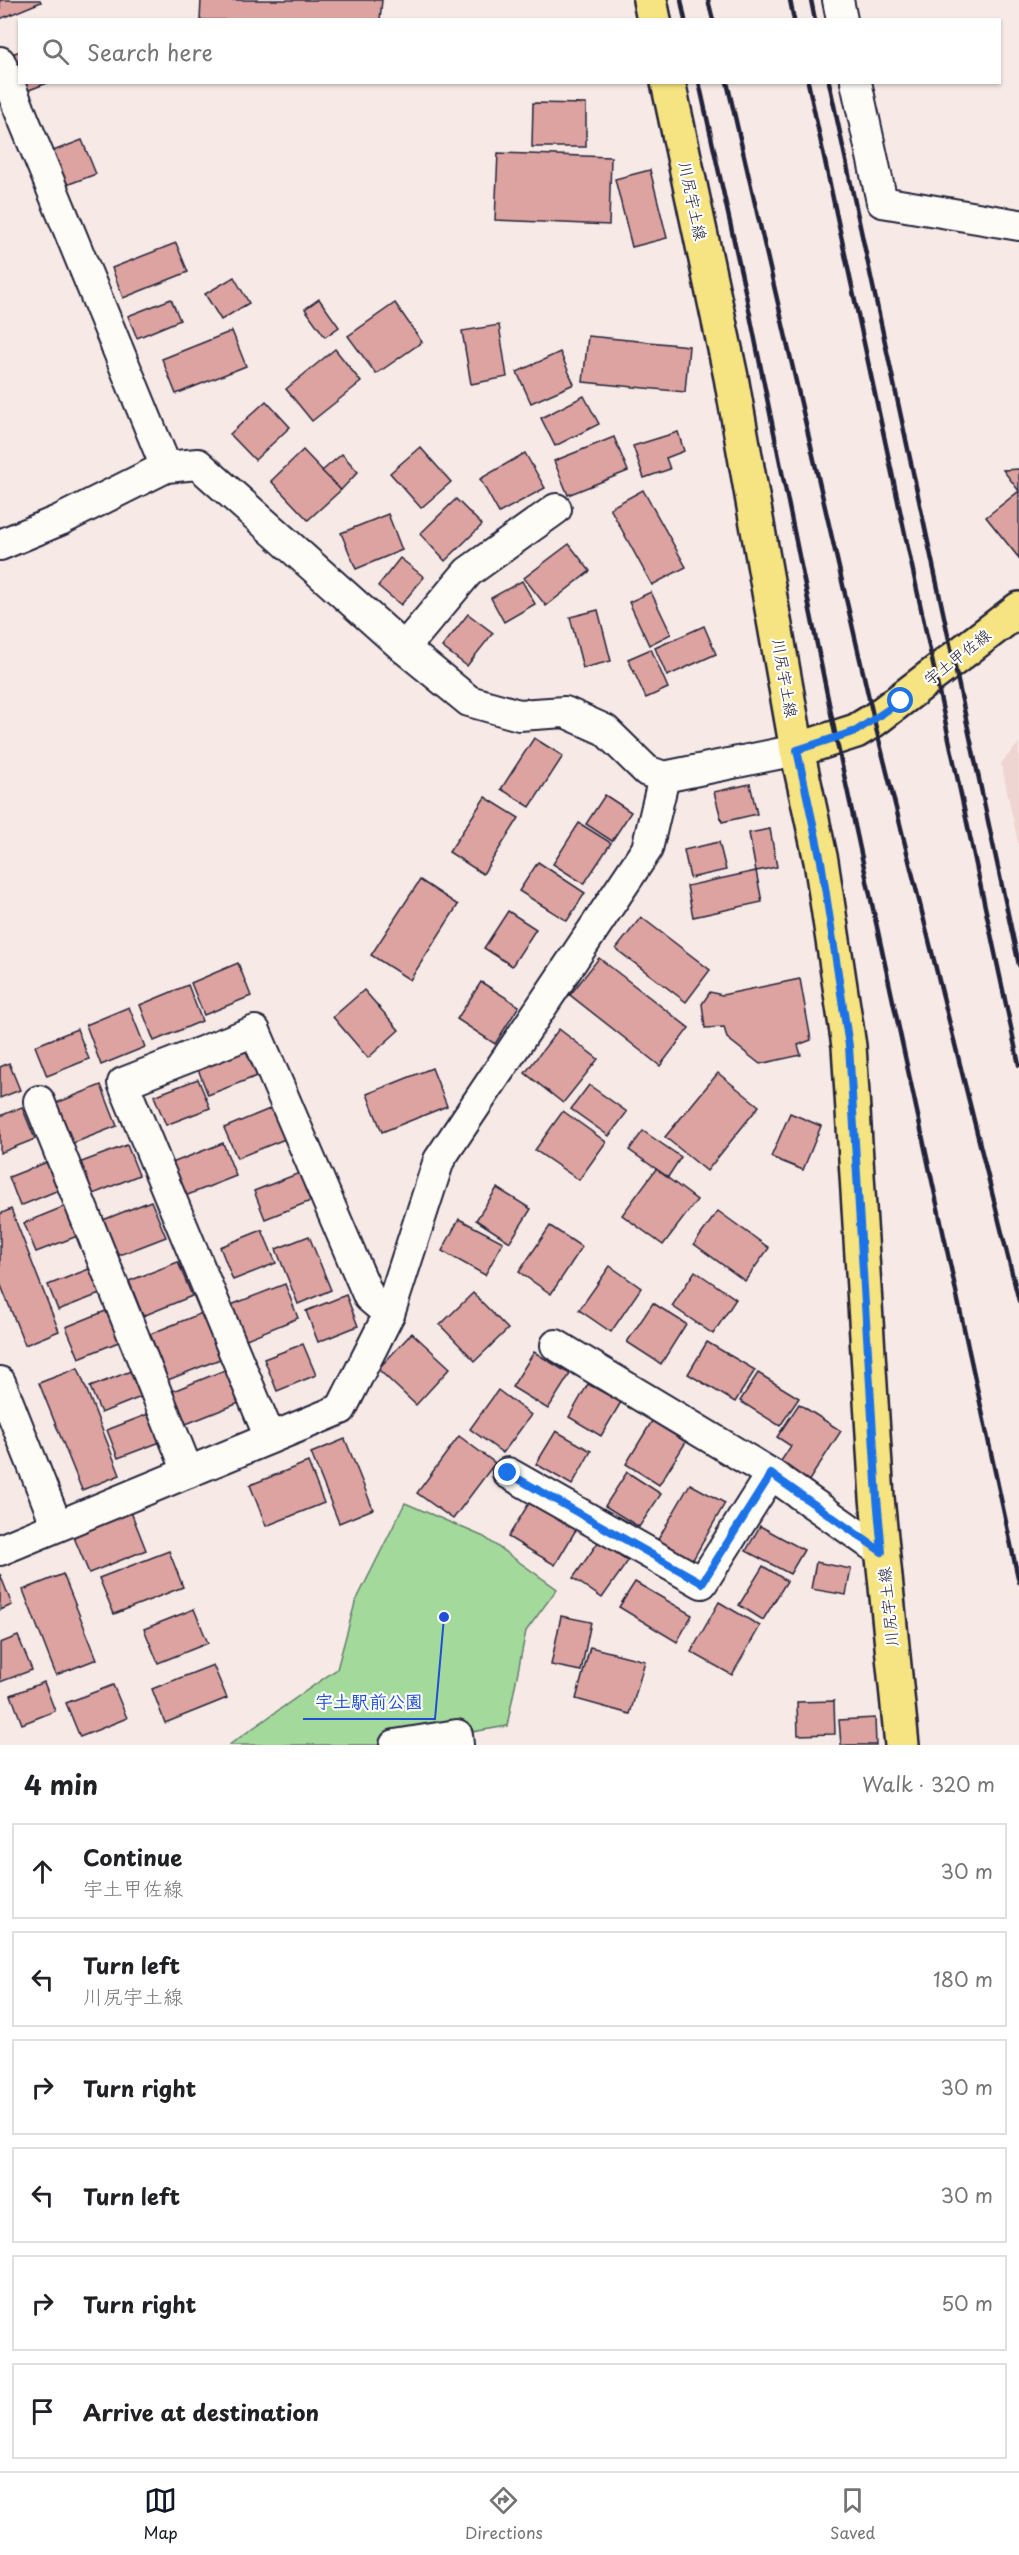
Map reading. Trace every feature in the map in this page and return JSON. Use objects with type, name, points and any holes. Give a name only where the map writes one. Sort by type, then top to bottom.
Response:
[{"type":"main road","points":[[650,0],[654,18]]},
{"type":"main road","name":"川尻宇土線","points":[[668,84],[731,377],[797,750],[821,861],[849,1046],[877,1498],[902,1745]]},
{"type":"main road","name":"宇土甲佐線","points":[[797,750],[856,731],[874,720],[1019,609]]},
{"type":"street","points":[[838,0],[842,18]]},
{"type":"street","points":[[0,62],[166,467]]},
{"type":"street","points":[[856,84],[882,202],[1019,225]]},
{"type":"street","points":[[0,545],[60,520],[166,467],[198,464],[404,648],[469,701],[519,715],[565,712],[605,730],[647,771],[664,777],[797,750]]},
{"type":"street","points":[[404,648],[468,572],[556,509]]},
{"type":"street","points":[[0,1550],[341,1409],[389,1314],[439,1160],[646,849],[664,777]]},
{"type":"street","points":[[270,1438],[123,1083],[255,1031],[369,1297],[389,1314]]},
{"type":"street","points":[[39,1101],[188,1472]]},
{"type":"street","points":[[556,1345],[771,1474],[882,1552]]},
{"type":"street","points":[[0,1382],[57,1526]]},
{"type":"street","points":[[508,1473],[702,1583],[771,1474]]},
{"type":"street","points":[[395,1745],[457,1735],[458,1745]]},
{"type":"shaded area","points":[[1019,743],[1019,848],[1001,763]]},
{"type":"green space","points":[[405,1503],[484,1537],[557,1589],[526,1631],[507,1726],[395,1745],[229,1745],[337,1669],[355,1603]]},
{"type":"building","points":[[0,0],[40,0],[41,2],[0,19]]},
{"type":"building","points":[[201,0],[382,0],[380,18],[200,18]]},
{"type":"building","points":[[18,52],[18,75],[9,55]]},
{"type":"building","points":[[24,84],[45,84],[29,90]]},
{"type":"building","points":[[533,103],[586,104],[586,147],[532,147]]},
{"type":"building","points":[[82,140],[96,174],[61,187],[48,153]]},
{"type":"building","points":[[498,153],[611,157],[609,225],[495,220]]},
{"type":"building","points":[[650,170],[667,238],[632,247],[615,179]]},
{"type":"building","points":[[176,243],[188,272],[123,298],[112,268]]},
{"type":"building","points":[[234,277],[249,303],[221,320],[205,294]]},
{"type":"building","points":[[171,299],[180,320],[137,338],[128,316]]},
{"type":"building","points":[[319,299],[339,327],[325,337],[305,309]]},
{"type":"building","points":[[395,303],[422,342],[376,374],[348,336]]},
{"type":"building","points":[[499,325],[507,377],[471,384],[462,331]]},
{"type":"building","points":[[232,331],[246,366],[176,394],[162,359]]},
{"type":"building","points":[[588,336],[689,346],[685,392],[583,382]]},
{"type":"building","points":[[335,349],[361,382],[312,421],[286,389]]},
{"type":"building","points":[[560,352],[574,384],[531,403],[517,372]]},
{"type":"building","points":[[584,396],[599,424],[555,446],[541,418]]},
{"type":"building","points":[[266,401],[290,427],[255,460],[230,434]]},
{"type":"building","points":[[678,432],[684,451],[666,458],[670,469],[644,478],[633,446]]},
{"type":"building","points":[[614,437],[628,471],[568,495],[554,461]]},
{"type":"building","points":[[420,447],[451,482],[421,508],[390,473]]},
{"type":"building","points":[[303,450],[341,490],[308,520],[271,481]]},
{"type":"building","points":[[525,453],[545,488],[499,513],[480,479]]},
{"type":"building","points":[[342,454],[358,472],[341,490],[322,471]]},
{"type":"building","points":[[1019,469],[1019,491],[1003,470]]},
{"type":"building","points":[[643,490],[686,567],[652,585],[610,508]]},
{"type":"building","points":[[1019,491],[1019,558],[986,517]]},
{"type":"building","points":[[456,499],[482,525],[445,561],[420,534]]},
{"type":"building","points":[[388,514],[402,550],[356,569],[341,533]]},
{"type":"building","points":[[569,544],[590,571],[546,606],[524,578]]},
{"type":"building","points":[[400,558],[424,577],[401,605],[378,586]]},
{"type":"building","points":[[522,581],[535,604],[504,622],[491,598]]},
{"type":"building","points":[[651,592],[671,634],[649,645],[629,602]]},
{"type":"building","points":[[598,610],[611,661],[583,668],[570,617]]},
{"type":"building","points":[[468,614],[493,633],[467,666],[442,647]]},
{"type":"building","points":[[704,626],[716,654],[667,676],[655,648]]},
{"type":"building","points":[[651,649],[668,688],[646,698],[628,659]]},
{"type":"building","points":[[534,738],[563,756],[530,807],[501,789]]},
{"type":"building","points":[[750,784],[757,814],[722,822],[714,792]]},
{"type":"building","points":[[605,795],[631,812],[612,841],[586,824]]},
{"type":"building","points":[[485,797],[519,818],[483,874],[449,852]]},
{"type":"building","points":[[579,823],[611,843],[584,884],[553,864]]},
{"type":"building","points":[[770,829],[777,867],[756,871],[749,833]]},
{"type":"building","points":[[719,842],[726,870],[690,878],[684,850]]},
{"type":"building","points":[[538,862],[585,893],[567,921],[519,891]]},
{"type":"building","points":[[756,871],[762,902],[693,917],[687,886]]},
{"type":"building","points":[[420,880],[458,905],[410,980],[371,955]]},
{"type":"building","points":[[508,911],[536,929],[512,966],[484,948]]},
{"type":"building","points":[[641,917],[710,970],[686,1002],[616,949]]},
{"type":"building","points":[[599,958],[689,1028],[660,1066],[570,995]]},
{"type":"building","points":[[238,963],[251,996],[204,1015],[191,983]]},
{"type":"building","points":[[800,979],[811,1040],[798,1045],[801,1055],[760,1064],[727,1038],[724,1027],[705,1028],[702,1004],[710,992],[722,995]]},
{"type":"building","points":[[481,982],[519,1006],[495,1044],[457,1019]]},
{"type":"building","points":[[188,985],[202,1021],[154,1041],[140,1005]]},
{"type":"building","points":[[364,990],[399,1030],[368,1058],[333,1017]]},
{"type":"building","points":[[129,1007],[145,1047],[101,1065],[86,1025]]},
{"type":"building","points":[[77,1029],[89,1059],[47,1076],[35,1046]]},
{"type":"building","points":[[559,1029],[598,1059],[563,1103],[525,1073]]},
{"type":"building","points":[[247,1050],[257,1076],[208,1095],[198,1069]]},
{"type":"building","points":[[9,1063],[20,1090],[0,1098],[0,1067]]},
{"type":"building","points":[[432,1068],[447,1106],[382,1132],[367,1094]]},
{"type":"building","points":[[718,1073],[759,1106],[707,1171],[665,1137]]},
{"type":"building","points":[[198,1079],[210,1108],[166,1125],[154,1096]]},
{"type":"building","points":[[101,1085],[117,1126],[71,1144],[54,1104]]},
{"type":"building","points":[[589,1085],[627,1112],[609,1136],[571,1109]]},
{"type":"building","points":[[22,1107],[35,1139],[0,1153],[0,1116]]},
{"type":"building","points":[[272,1108],[285,1139],[237,1158],[224,1128]]},
{"type":"building","points":[[563,1111],[606,1142],[579,1180],[535,1150]]},
{"type":"building","points":[[790,1113],[821,1126],[803,1170],[771,1157]]},
{"type":"building","points":[[643,1131],[681,1157],[668,1177],[629,1150]]},
{"type":"building","points":[[223,1143],[236,1176],[185,1196],[172,1163]]},
{"type":"building","points":[[127,1145],[139,1175],[91,1195],[79,1163]]},
{"type":"building","points":[[50,1161],[61,1189],[20,1206],[9,1177]]},
{"type":"building","points":[[656,1169],[697,1200],[663,1245],[622,1215]]},
{"type":"building","points":[[302,1172],[313,1200],[265,1219],[254,1191]]},
{"type":"building","points":[[497,1188],[531,1209],[510,1242],[476,1220]]},
{"type":"building","points":[[151,1201],[166,1237],[117,1256],[103,1220]]},
{"type":"building","points":[[68,1205],[80,1235],[36,1252],[24,1223]]},
{"type":"building","points":[[11,1209],[59,1331],[25,1345],[0,1283],[0,1214]]},
{"type":"building","points":[[718,1211],[769,1248],[745,1281],[694,1244]]},
{"type":"building","points":[[459,1219],[503,1242],[485,1275],[442,1251]]},
{"type":"building","points":[[550,1226],[582,1247],[551,1294],[519,1272]]},
{"type":"building","points":[[262,1230],[276,1263],[233,1280],[220,1247]]},
{"type":"building","points":[[309,1236],[331,1290],[298,1304],[276,1249]]},
{"type":"building","points":[[178,1262],[192,1296],[143,1316],[129,1281]]},
{"type":"building","points":[[610,1266],[641,1288],[611,1332],[579,1310]]},
{"type":"building","points":[[94,1267],[105,1292],[58,1310],[48,1285]]},
{"type":"building","points":[[695,1271],[736,1299],[713,1334],[672,1306]]},
{"type":"building","points":[[285,1284],[298,1318],[244,1340],[231,1305]]},
{"type":"building","points":[[473,1293],[508,1329],[475,1361],[440,1325]]},
{"type":"building","points":[[346,1295],[358,1326],[318,1342],[306,1311]]},
{"type":"building","points":[[653,1303],[686,1324],[661,1364],[627,1342]]},
{"type":"building","points":[[108,1310],[121,1341],[79,1358],[66,1327]]},
{"type":"building","points":[[202,1313],[220,1359],[168,1380],[150,1334]]},
{"type":"building","points":[[412,1333],[450,1368],[416,1405],[378,1369]]},
{"type":"building","points":[[707,1342],[755,1370],[735,1402],[688,1374]]},
{"type":"building","points":[[303,1344],[316,1375],[277,1391],[264,1359]]},
{"type":"building","points":[[534,1352],[570,1374],[548,1409],[512,1387]]},
{"type":"building","points":[[78,1368],[120,1475],[82,1490],[39,1383]]},
{"type":"building","points":[[136,1369],[146,1395],[101,1413],[90,1387]]},
{"type":"building","points":[[225,1370],[239,1403],[186,1424],[173,1391]]},
{"type":"building","points":[[758,1373],[799,1398],[780,1426],[740,1401]]},
{"type":"building","points":[[588,1384],[621,1402],[601,1436],[569,1417]]},
{"type":"building","points":[[498,1390],[531,1415],[503,1453],[470,1429]]},
{"type":"building","points":[[799,1404],[841,1431],[808,1482],[779,1464],[791,1446],[777,1437]]},
{"type":"building","points":[[151,1413],[163,1441],[118,1458],[107,1430]]},
{"type":"building","points":[[652,1421],[686,1442],[659,1485],[626,1464]]},
{"type":"building","points":[[556,1431],[591,1451],[572,1485],[536,1464]]},
{"type":"building","points":[[459,1436],[495,1463],[453,1519],[417,1493]]},
{"type":"building","points":[[345,1439],[373,1509],[339,1523],[311,1453]]},
{"type":"building","points":[[308,1462],[324,1503],[266,1526],[250,1485]]},
{"type":"building","points":[[627,1472],[661,1494],[639,1527],[605,1506]]},
{"type":"building","points":[[690,1484],[725,1503],[691,1563],[656,1543]]},
{"type":"building","points":[[531,1500],[577,1528],[555,1565],[508,1537]]},
{"type":"building","points":[[131,1512],[146,1550],[89,1573],[73,1535]]},
{"type":"building","points":[[760,1526],[804,1550],[790,1574],[746,1551]]},
{"type":"building","points":[[599,1541],[628,1561],[602,1598],[573,1578]]},
{"type":"building","points":[[169,1551],[183,1587],[114,1614],[99,1578]]},
{"type":"building","points":[[816,1562],[851,1569],[846,1595],[811,1589]]},
{"type":"building","points":[[763,1566],[787,1581],[763,1620],[739,1605]]},
{"type":"building","points":[[0,1574],[12,1605],[0,1610]]},
{"type":"building","points":[[63,1574],[97,1659],[56,1675],[23,1590]]},
{"type":"building","points":[[635,1582],[692,1615],[677,1642],[619,1607]]},
{"type":"building","points":[[719,1602],[760,1626],[732,1675],[691,1652]]},
{"type":"building","points":[[194,1609],[208,1643],[158,1663],[144,1629]]},
{"type":"building","points":[[561,1616],[591,1622],[581,1671],[551,1665]]},
{"type":"building","points":[[18,1636],[32,1670],[0,1682],[0,1643]]},
{"type":"building","points":[[590,1647],[645,1661],[630,1714],[576,1699]]},
{"type":"building","points":[[213,1665],[227,1698],[165,1723],[152,1689]]},
{"type":"building","points":[[44,1682],[55,1711],[22,1724],[11,1695]]},
{"type":"building","points":[[113,1685],[127,1718],[80,1737],[66,1703]]},
{"type":"building","points":[[834,1701],[835,1734],[798,1735],[797,1702]]},
{"type":"building","points":[[875,1718],[876,1745],[841,1745],[839,1720]]},
{"type":"railway","points":[[681,0],[685,18]]},
{"type":"railway","points":[[708,0],[712,18]]},
{"type":"railway","points":[[790,0],[794,18]]},
{"type":"railway","points":[[811,0],[815,18]]},
{"type":"railway","points":[[699,84],[746,295],[836,738],[1019,1582]]},
{"type":"railway","points":[[727,84],[874,720],[1019,1301]]},
{"type":"railway","points":[[808,84],[1019,1065]]},
{"type":"railway","points":[[829,84],[1019,965]]},
{"type":"place","name":"宇土駅前公園","points":[[444,1617]]},
{"type":"route","points":[[508,1473],[702,1583],[771,1474],[882,1552],[849,1046],[821,861],[797,750],[856,731],[901,701]]}]
